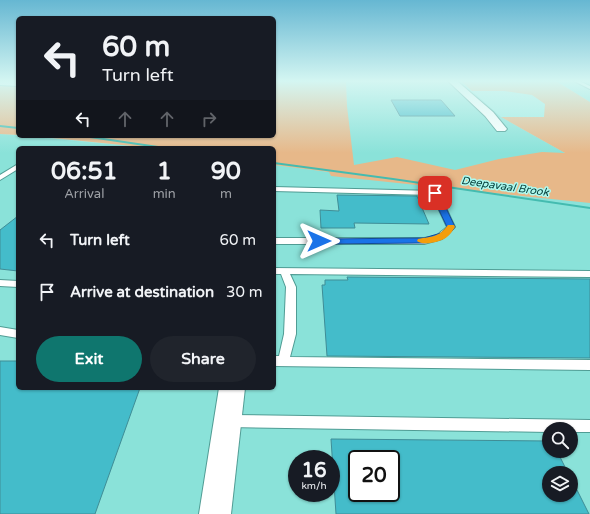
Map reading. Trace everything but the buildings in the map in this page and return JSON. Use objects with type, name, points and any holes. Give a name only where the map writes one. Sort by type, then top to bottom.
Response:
[{"type":"street","points":[[479,105],[489,114],[501,129]]},
{"type":"street","points":[[215,514],[232,390]]},
{"type":"lane","points":[[0,178],[16,167]]},
{"type":"lane","points":[[276,189],[435,193],[451,227],[444,235],[435,239],[424,241],[276,241]]},
{"type":"lane","points":[[279,271],[590,274]]},
{"type":"lane","points":[[279,271],[291,287],[290,334],[279,362],[590,365]]},
{"type":"lane","points":[[0,282],[16,284]]},
{"type":"lane","points":[[0,331],[16,334]]},
{"type":"lane","points":[[228,421],[590,426]]},
{"type":"shaded area","points":[[0,105],[16,105],[16,135],[0,134]]},
{"type":"shaded area","points":[[276,105],[347,105],[354,165],[397,157],[455,170],[499,159],[542,152],[565,153],[501,117],[544,117],[545,105],[590,105],[590,203],[331,176],[329,172],[276,165],[276,146],[132,146],[52,138],[276,138]]},
{"type":"shaded area","points":[[347,105],[488,105],[501,117],[590,167],[590,514],[0,514],[0,134],[16,135],[16,138],[43,138],[130,146],[16,146],[16,390],[276,390],[276,165],[329,172]]},
{"type":"waterway","name":"Deepavaal Brook","points":[[0,126],[16,128]]},
{"type":"waterway","name":"Deepavaal Brook","points":[[97,138],[151,146]]},
{"type":"waterway","name":"Deepavaal Brook","points":[[276,163],[590,208]]},
{"type":"slow traffic","points":[[421,241],[435,239],[444,235],[451,227]]},
{"type":"route","points":[[319,241],[424,241],[435,239],[444,235],[451,227],[442,205],[435,193]]}]
